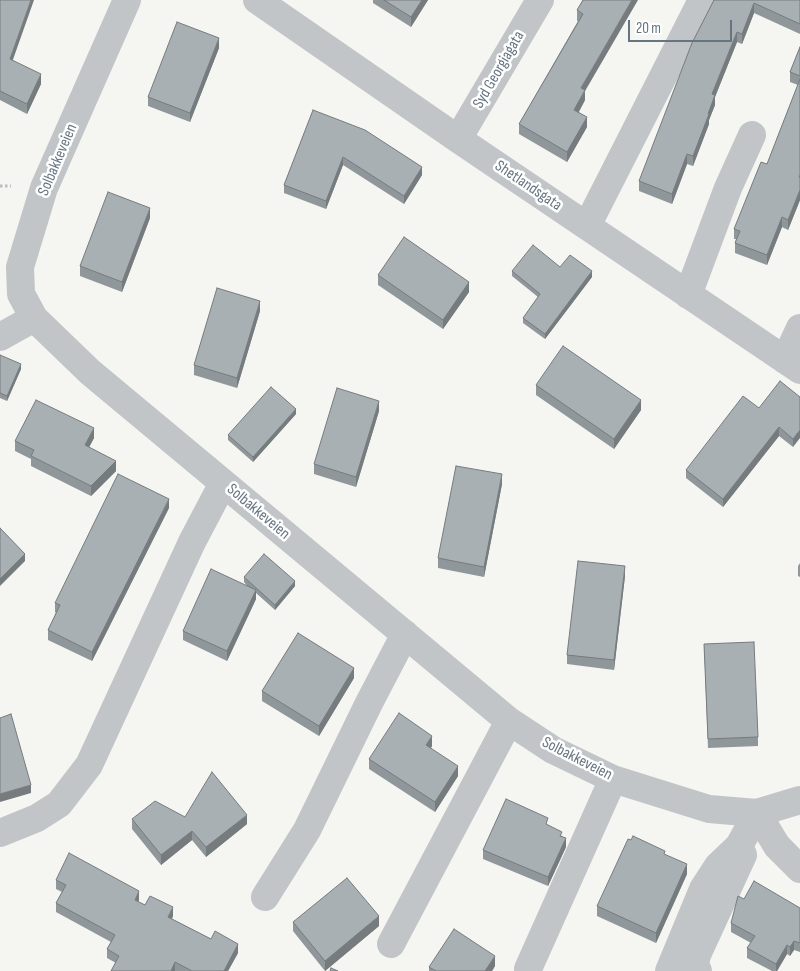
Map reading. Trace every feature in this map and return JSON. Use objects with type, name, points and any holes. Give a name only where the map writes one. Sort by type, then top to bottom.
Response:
[{"type":"street","name":"Solbakkeveien","points":[[127,0],[44,188],[20,267],[20,294],[34,318],[90,372],[508,720],[553,750],[613,779],[708,809],[757,812],[800,800]]},
{"type":"street","name":"Shetlandsgata","points":[[257,0],[458,140],[793,365]]},
{"type":"street","name":"Syd Georgiagata","points":[[458,140],[540,0]]},
{"type":"street","points":[[587,226],[702,0]]},
{"type":"street","points":[[688,295],[728,188],[752,135]]},
{"type":"street","points":[[0,338],[34,318]]},
{"type":"street","points":[[793,365],[800,328]]},
{"type":"street","points":[[0,833],[37,818],[59,804],[89,765],[192,542],[224,483]]},
{"type":"street","points":[[265,897],[307,830],[405,634]]},
{"type":"street","points":[[391,944],[508,720]]},
{"type":"street","points":[[528,969],[613,779]]},
{"type":"street","points":[[668,971],[704,889],[718,866],[739,846],[757,812]]},
{"type":"street","points":[[757,812],[777,846],[800,869]]},
{"type":"street","points":[[698,971],[695,964],[697,955],[743,854],[739,846]]},
{"type":"building","points":[[0,0],[31,0],[10,59],[41,74],[27,104],[0,91]]},
{"type":"building","points":[[384,0],[422,0],[411,17]]},
{"type":"building","points":[[583,0],[632,0],[581,88],[585,90],[574,110],[587,117],[567,152],[519,124],[583,14],[577,10]]},
{"type":"building","points":[[714,0],[800,0],[800,24],[754,3],[742,34],[737,32],[712,94],[715,95],[693,156],[687,154],[672,194],[639,181],[692,43]]},
{"type":"building","points":[[177,22],[219,38],[190,113],[148,97]]},
{"type":"building","points":[[800,47],[800,76],[790,72]]},
{"type":"building","points":[[800,79],[800,190],[788,220],[782,217],[767,255],[735,243],[740,231],[734,229],[761,162],[767,164]]},
{"type":"building","points":[[313,110],[365,130],[422,167],[404,196],[343,157],[326,201],[284,185]]},
{"type":"building","points":[[108,192],[150,208],[122,282],[80,266]]},
{"type":"building","points":[[404,237],[469,282],[443,320],[378,275]]},
{"type":"building","points":[[533,245],[560,267],[570,255],[592,271],[545,334],[523,318],[540,294],[512,271]]},
{"type":"building","points":[[217,288],[260,301],[237,378],[194,365]]},
{"type":"building","points":[[563,346],[641,400],[614,439],[536,385]]},
{"type":"building","points":[[0,355],[21,364],[7,396],[0,393]]},
{"type":"building","points":[[780,381],[800,397],[800,430],[793,439],[779,427],[723,499],[686,470],[743,396],[759,408]]},
{"type":"building","points":[[271,387],[296,409],[253,457],[228,435]]},
{"type":"building","points":[[337,388],[379,401],[356,477],[314,464]]},
{"type":"building","points":[[36,400],[94,428],[85,445],[116,461],[91,486],[31,456],[34,450],[15,441]]},
{"type":"building","points":[[456,466],[502,474],[484,567],[438,558]]},
{"type":"building","points":[[118,474],[169,499],[92,652],[48,630],[60,605],[55,603]]},
{"type":"building","points":[[0,528],[25,554],[0,579]]},
{"type":"building","points":[[264,554],[295,581],[275,605],[244,577]]},
{"type":"building","points":[[578,561],[625,566],[614,660],[567,655]]},
{"type":"building","points":[[211,569],[256,590],[227,651],[183,631]]},
{"type":"building","points":[[298,633],[354,668],[319,726],[262,691]]},
{"type":"building","points":[[754,642],[758,737],[708,739],[704,644]]},
{"type":"building","points":[[399,713],[432,736],[426,745],[458,766],[435,802],[369,759]]},
{"type":"building","points":[[11,714],[31,785],[0,794],[0,718]]},
{"type":"building","points":[[212,772],[247,815],[206,847],[192,831],[161,855],[132,819],[155,801],[185,817]]},
{"type":"building","points":[[506,799],[548,818],[546,824],[562,832],[560,836],[566,838],[548,877],[483,850]]},
{"type":"building","points":[[633,836],[665,851],[664,854],[687,864],[656,933],[597,906],[628,839],[631,840]]},
{"type":"building","points":[[69,853],[139,891],[135,900],[145,905],[150,896],[173,907],[168,917],[211,939],[215,931],[238,944],[224,971],[192,971],[175,962],[171,971],[111,971],[119,956],[107,949],[115,935],[56,903],[66,885],[56,880]]},
{"type":"building","points":[[347,878],[379,916],[325,961],[293,922]]},
{"type":"building","points":[[754,881],[800,908],[800,943],[794,941],[790,947],[787,945],[776,964],[747,948],[755,936],[731,923],[738,896],[744,899]]},
{"type":"building","points":[[454,929],[495,956],[485,971],[436,971],[429,967]]}]
